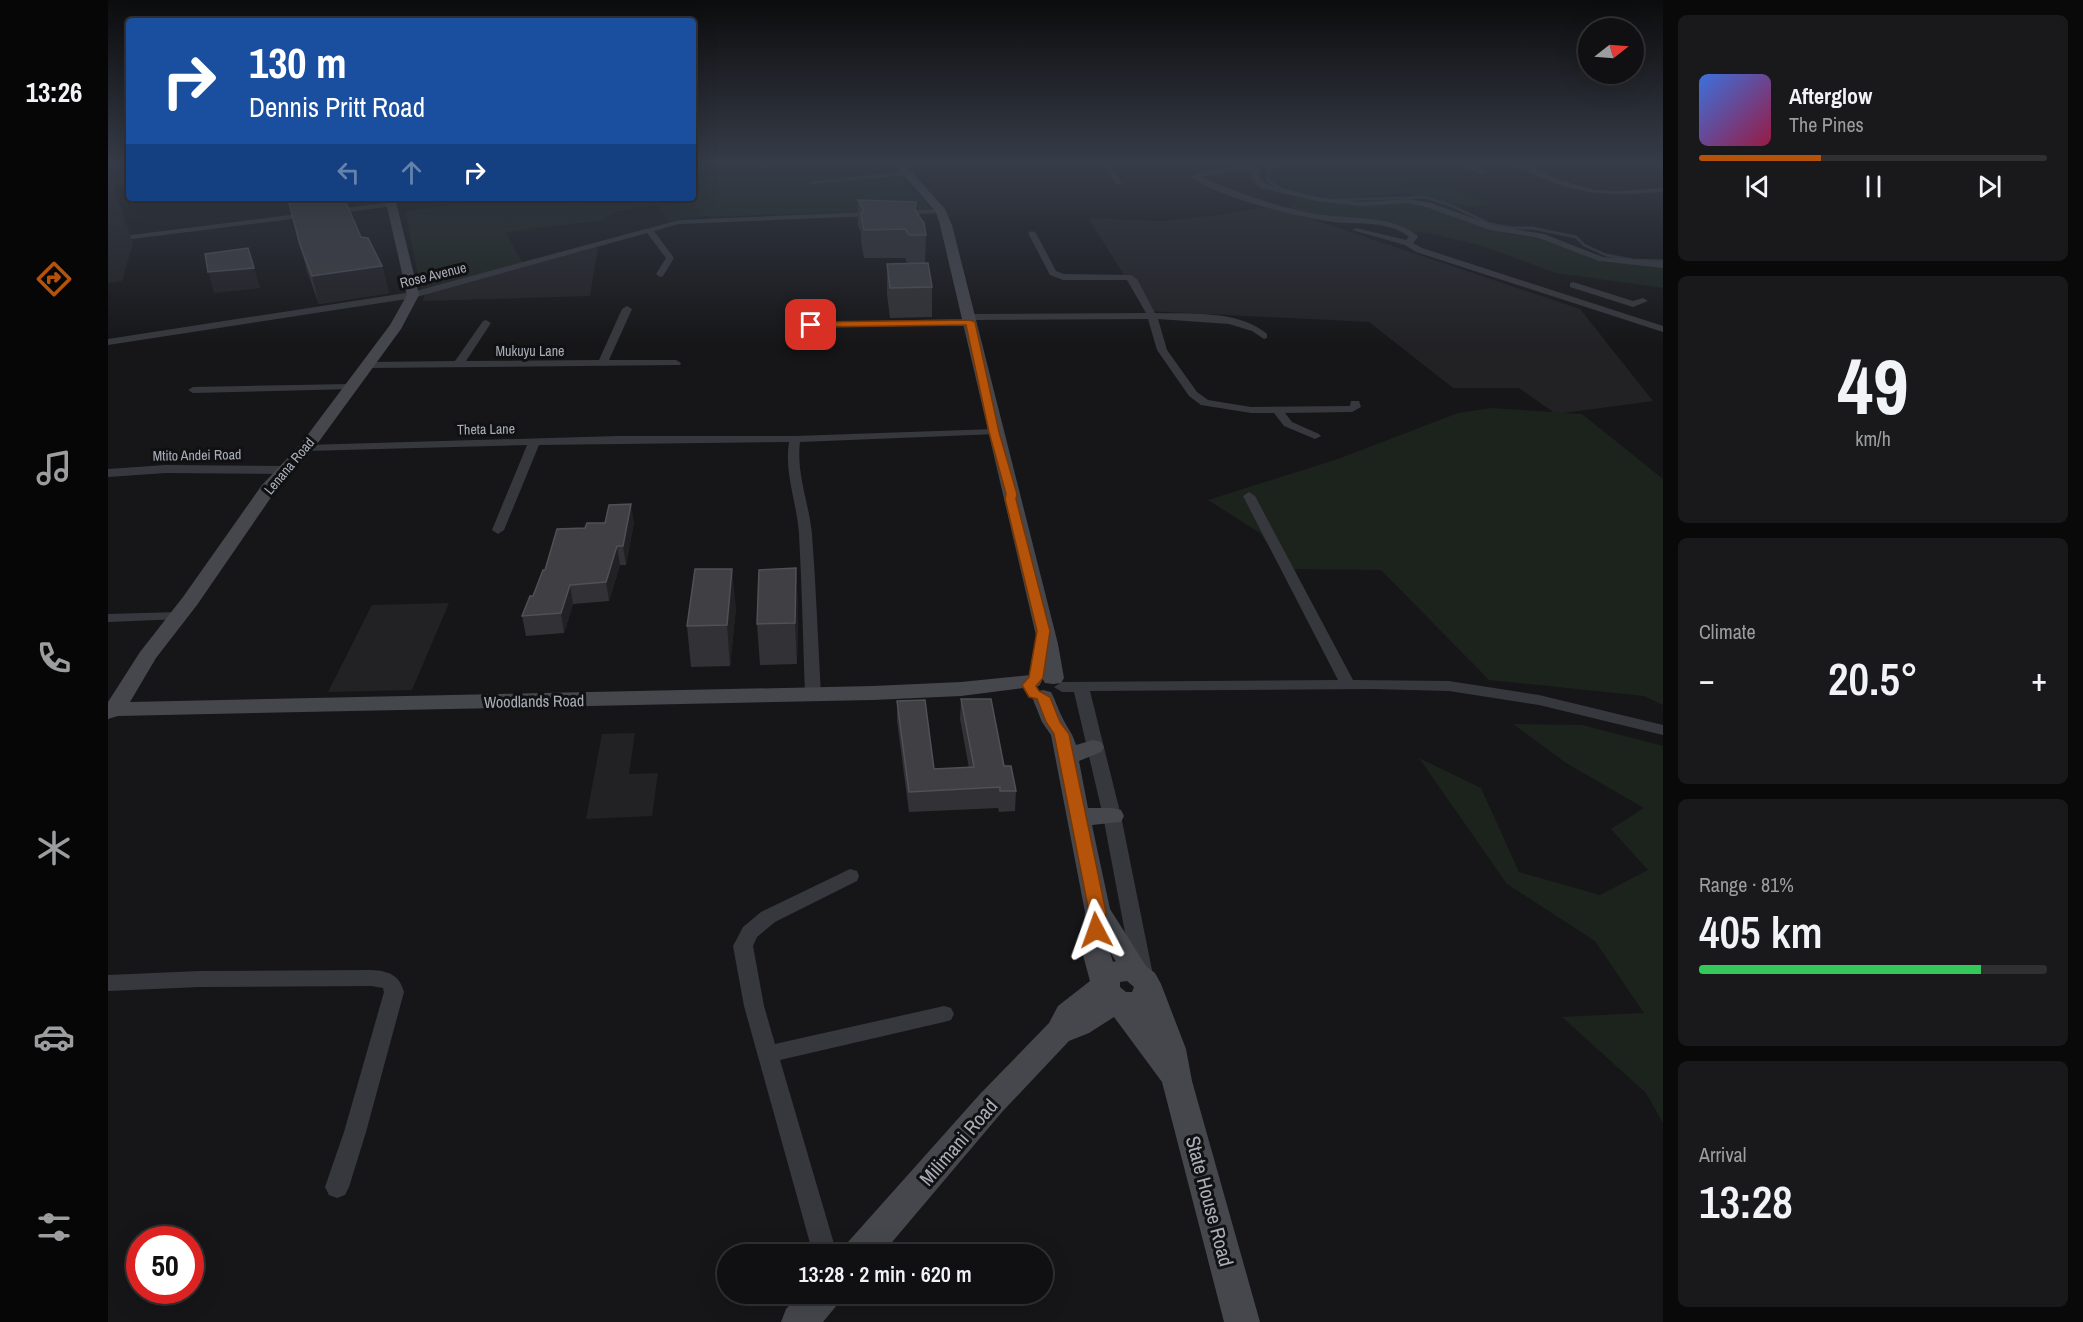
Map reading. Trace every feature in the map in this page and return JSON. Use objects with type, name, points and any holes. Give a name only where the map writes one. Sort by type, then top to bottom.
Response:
[{"type":"street","points":[[108,240],[234,223]]},
{"type":"street","points":[[396,223],[413,295]]},
{"type":"street","name":"Rose Avenue","points":[[108,342],[413,295],[681,223]]},
{"type":"street","name":"State House Road","points":[[944,223],[994,432],[1012,494],[1011,499],[1043,631],[1053,722],[1064,745],[1098,912],[1095,948],[1111,993],[1177,1081]]},
{"type":"street","points":[[1370,223],[1408,232],[1414,237],[1408,243]]},
{"type":"street","points":[[1478,223],[1493,228],[1541,236],[1602,259],[1663,266]]},
{"type":"street","points":[[1344,229],[1369,232],[1408,243],[1419,250],[1663,329]]},
{"type":"street","points":[[648,230],[670,258],[660,274]]},
{"type":"street","points":[[1032,233],[1053,273],[1063,277],[1128,277],[1132,279],[1152,316],[1162,350],[1198,399],[1214,405],[1277,410],[1352,409],[1356,407],[1355,403]]},
{"type":"street","points":[[1573,285],[1595,295],[1638,303],[1609,312]]},
{"type":"street","name":"Lenana Road","points":[[110,713],[147,656],[268,489],[306,448],[396,326],[413,295]]},
{"type":"street","points":[[602,364],[627,309]]},
{"type":"street","points":[[798,309],[798,321],[811,325],[1152,316],[1232,322],[1255,328],[1264,336]]},
{"type":"street","name":"Mukuyu Lane","points":[[458,365],[486,323]]},
{"type":"street","name":"Mukuyu Lane","points":[[367,365],[676,363]]},
{"type":"street","points":[[193,390],[350,387]]},
{"type":"street","points":[[1277,410],[1288,424],[1315,436]]},
{"type":"street","points":[[813,695],[805,531],[796,480],[793,452],[795,439],[994,432]]},
{"type":"street","name":"Theta Lane","points":[[306,448],[666,439],[795,439]]},
{"type":"street","points":[[498,530],[534,443]]},
{"type":"street","name":"Mtito Andei Road","points":[[108,473],[166,469],[287,470]]},
{"type":"street","points":[[1249,496],[1348,684]]},
{"type":"street","points":[[108,618],[178,616]]},
{"type":"street","points":[[1050,687],[1348,684],[1449,686],[1539,700],[1663,730]]},
{"type":"street","points":[[1050,687],[1093,747],[1112,816],[1143,981]]},
{"type":"street","name":"Woodlands Road","points":[[110,713],[1050,687]]},
{"type":"street","points":[[1064,745],[1093,747]]},
{"type":"street","points":[[1079,816],[1112,816]]},
{"type":"street","points":[[822,1244],[754,1006],[744,946],[750,932],[768,917],[850,876]]},
{"type":"street","name":"State House Road","points":[[1098,912],[1143,981],[1171,1049],[1177,1081],[1242,1322]]},
{"type":"street","points":[[108,983],[200,979],[371,978],[392,984],[394,992],[356,1132],[337,1187]]},
{"type":"street","name":"Milimani Road","points":[[869,1244],[991,1103],[1059,1032],[1079,1024],[1111,993],[1135,1004],[1142,1002],[1143,981]]},
{"type":"street","points":[[769,1054],[944,1014]]},
{"type":"street","points":[[800,1322],[816,1304]]},
{"type":"shaded area","points":[[407,223],[584,223],[505,232],[523,263],[421,290]]},
{"type":"shaded area","points":[[1091,223],[1323,223],[1580,309],[1653,401],[1556,414],[1519,388],[1453,388],[1369,322],[1147,311]]},
{"type":"shaded area","points":[[1366,223],[1479,223],[1508,234],[1547,239],[1605,262],[1663,266],[1663,288],[1556,273],[1479,245],[1429,233],[1412,232],[1400,227]]},
{"type":"shaded area","points":[[598,247],[590,296],[423,301],[425,293]]},
{"type":"shaded area","points":[[1492,408],[1582,414],[1663,479],[1663,705],[1644,696],[1489,680],[1381,570],[1284,569],[1260,533],[1208,500],[1338,459],[1458,413]]},
{"type":"shaded area","points":[[449,603],[412,690],[328,692],[372,605]]},
{"type":"shaded area","points":[[1513,724],[1582,725],[1663,746],[1663,1123],[1646,1093],[1562,1017],[1644,1013],[1595,941],[1507,884],[1419,758],[1481,788],[1519,872],[1600,895],[1648,870],[1611,829],[1644,808],[1566,763]]},
{"type":"shaded area","points":[[635,733],[629,774],[658,773],[652,816],[586,819],[602,734]]},
{"type":"building","points":[[294,223],[355,223],[361,237],[368,238],[382,266],[312,276]]},
{"type":"building","points":[[863,223],[924,223],[926,235],[909,235],[905,229],[864,230]]},
{"type":"building","points":[[248,248],[254,268],[208,272],[205,254]]},
{"type":"building","points":[[928,263],[932,287],[890,288],[887,264]]},
{"type":"building","points":[[631,504],[623,546],[617,546],[606,582],[570,585],[561,613],[522,616],[545,570],[557,529],[585,528],[587,523],[605,523],[609,505]]},
{"type":"building","points":[[796,568],[795,623],[757,624],[759,570]]},
{"type":"building","points":[[695,569],[732,569],[727,625],[687,626]]},
{"type":"building","points":[[961,699],[991,699],[1004,766],[1011,766],[1016,791],[1000,791],[1000,787],[909,792],[897,701],[925,700],[934,769],[974,767]]},
{"type":"waterway","points":[[1487,223],[1511,228],[1532,228],[1576,237],[1584,245],[1606,255],[1632,260],[1663,261]]},
{"type":"route","points":[[811,325],[970,322],[994,432],[1012,494],[1011,499],[1043,631],[1036,678],[1029,685],[1030,690],[1043,697],[1053,722],[1062,734],[1098,912],[1096,930]]}]
